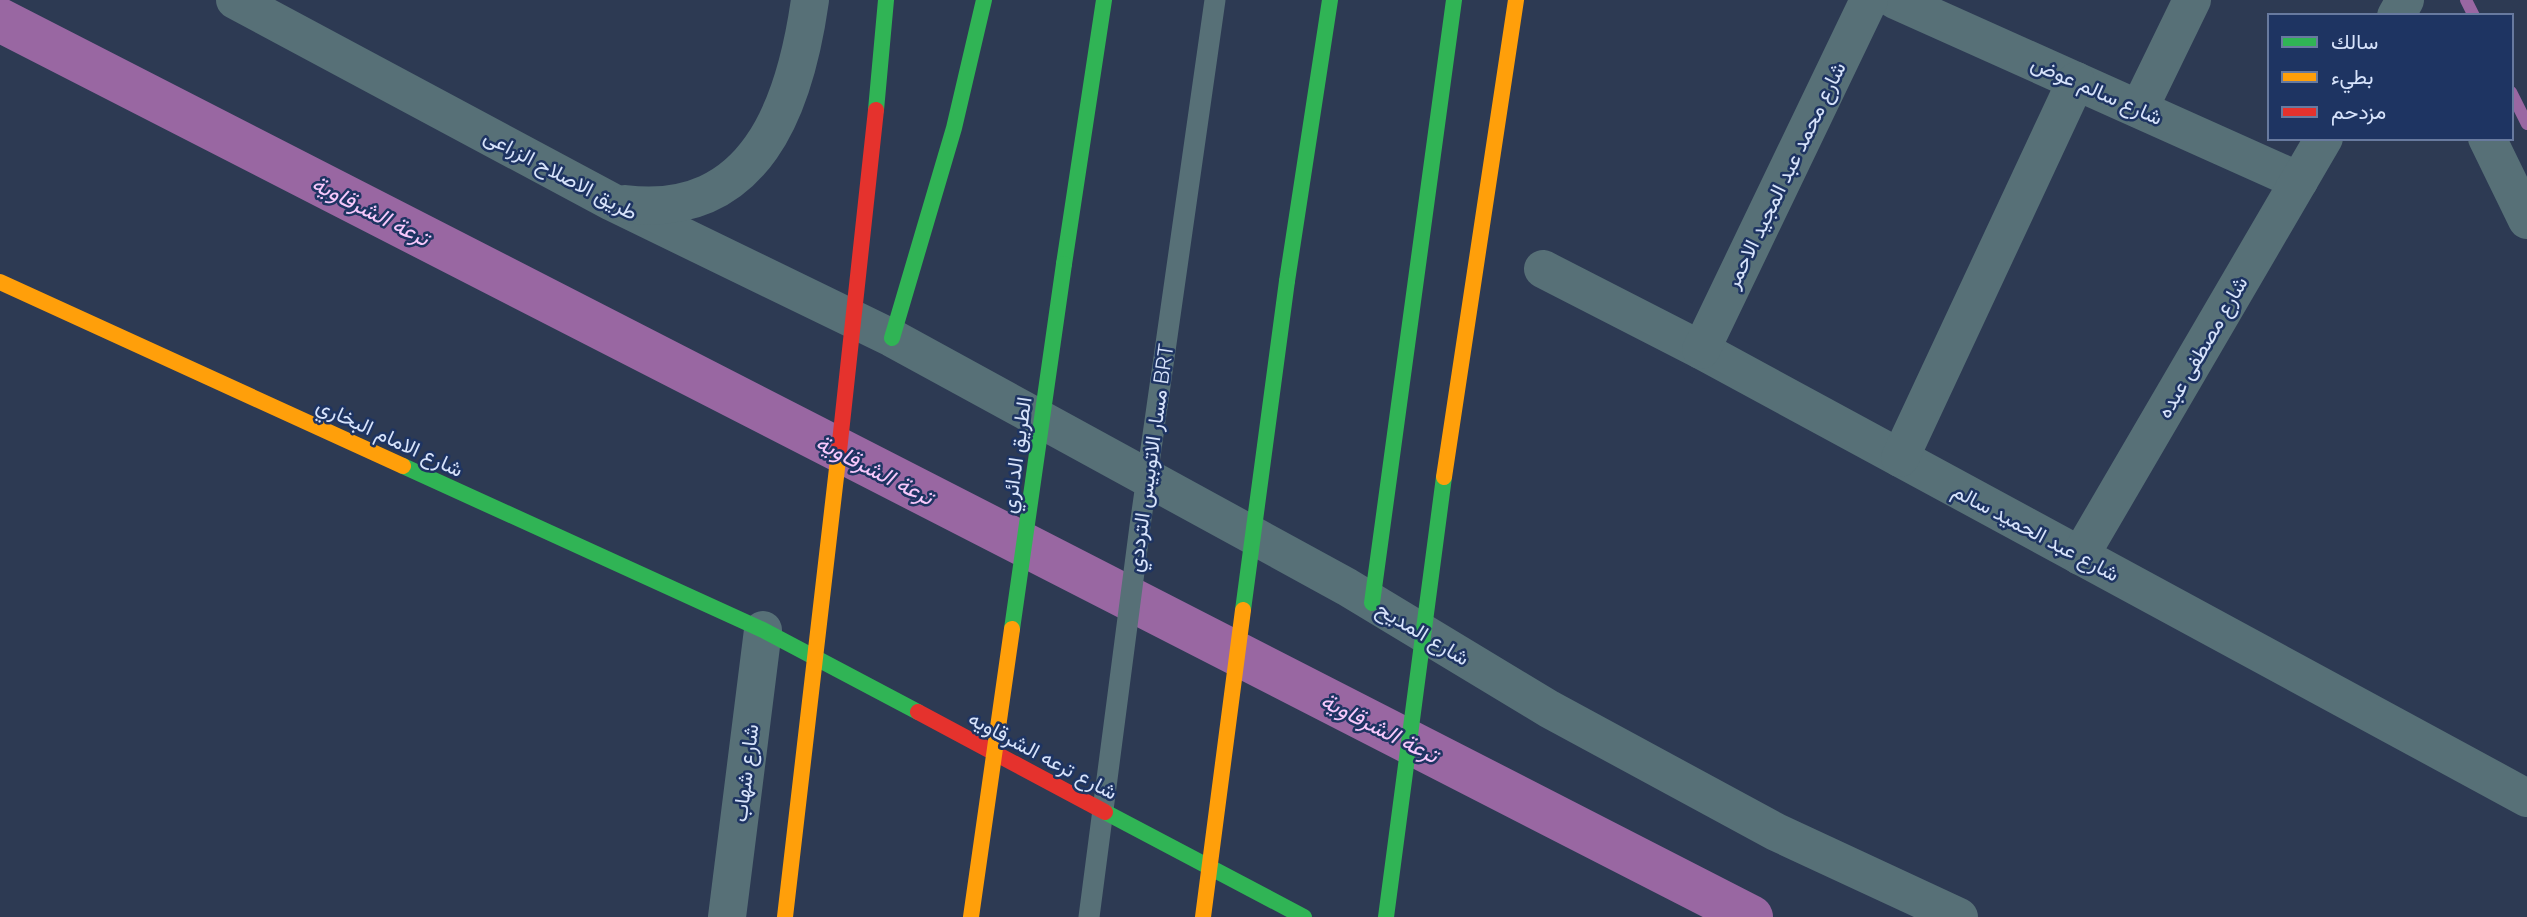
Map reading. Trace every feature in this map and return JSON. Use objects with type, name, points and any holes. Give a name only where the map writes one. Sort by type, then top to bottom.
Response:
[{"type":"main road","points":[[785,917],[863,248],[886,0]]},
{"type":"main road","points":[[892,338],[950,141],[984,0]]},
{"type":"main road","name":"الطريق الدائري","points":[[971,917],[1104,0]]},
{"type":"main road","points":[[1203,917],[1287,281],[1330,0]]},
{"type":"main road","points":[[1372,603],[1454,0]]},
{"type":"main road","points":[[1386,917],[1439,511],[1516,0]]},
{"type":"main road","name":"شارع الامام البخاري","points":[[0,282],[763,630]]},
{"type":"main road","name":"شارع ترعه الشرقاويه","points":[[763,630],[1304,917]]},
{"type":"street","name":"طريق الاصلاح الزراعى","points":[[235,0],[612,202],[892,338]]},
{"type":"street","points":[[612,202],[644,206],[678,203],[708,192],[737,175],[760,152],[776,128],[788,98],[810,0]]},
{"type":"street","name":"شارع محمد عبد المجيد الاحمر","points":[[1701,350],[1868,0]]},
{"type":"street","name":"شارع سالم عوض","points":[[1895,0],[2299,181]]},
{"type":"street","points":[[2139,109],[2192,0]]},
{"type":"street","points":[[1900,458],[2076,81]]},
{"type":"street","name":"شارع مصطفى عبده","points":[[2080,556],[2323,140]]},
{"type":"street","points":[[2488,140],[2527,220]]},
{"type":"street","name":"شارع عبد الحميد سالم","points":[[1542,269],[1701,350],[2527,798]]},
{"type":"street","name":"شارع المديح","points":[[892,338],[1372,603],[1549,709],[1776,832],[1959,917]]},
{"type":"street","name":"شارع شهاب","points":[[727,917],[763,630]]},
{"type":"lane","name":"مسار الاتوبيس الترددي BRT","points":[[1089,917],[1140,526],[1216,0]]},
{"type":"waterway","points":[[2466,0],[2473,14]]},
{"type":"waterway","name":"ترعة الشرقاوية","points":[[0,20],[1751,917]]},
{"type":"waterway","points":[[2513,96],[2527,124]]},
{"type":"traffic: fast","points":[[876,110],[886,0]]},
{"type":"traffic: fast","points":[[892,338],[954,128],[984,0]]},
{"type":"traffic: fast","points":[[1064,264],[1104,0]]},
{"type":"traffic: fast","points":[[1287,281],[1330,0]]},
{"type":"traffic: fast","points":[[1372,603],[1454,0]]},
{"type":"traffic: fast","points":[[1012,629],[1064,264]]},
{"type":"traffic: fast","points":[[1243,610],[1287,281]]},
{"type":"traffic: fast","points":[[403,466],[763,630],[918,712]]},
{"type":"traffic: fast","points":[[1386,917],[1444,477]]},
{"type":"traffic: fast","points":[[1105,812],[1304,917]]},
{"type":"traffic: slow","points":[[1444,477],[1516,0]]},
{"type":"traffic: slow","points":[[0,282],[403,466]]},
{"type":"traffic: slow","points":[[785,917],[839,451]]},
{"type":"traffic: slow","points":[[1203,917],[1243,610]]},
{"type":"traffic: slow","points":[[971,917],[1012,629]]},
{"type":"traffic: jam","points":[[839,451],[876,110]]},
{"type":"traffic: jam","points":[[918,712],[1105,812]]}]
